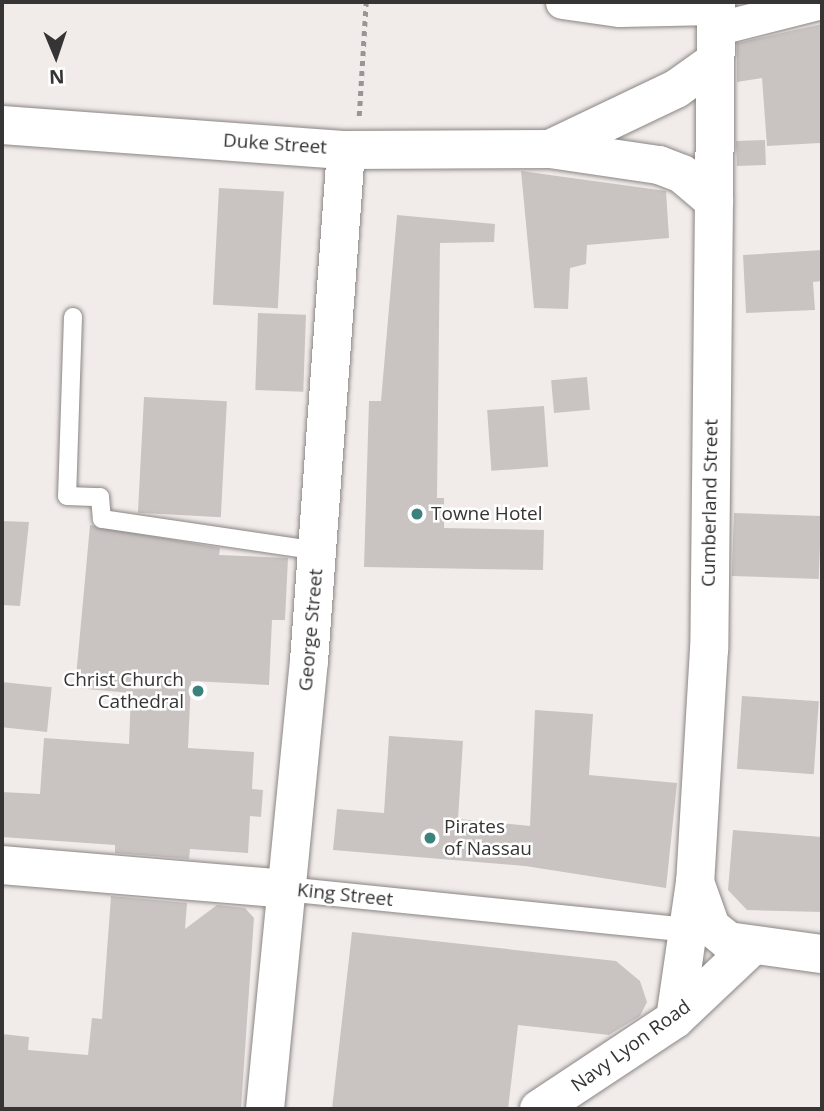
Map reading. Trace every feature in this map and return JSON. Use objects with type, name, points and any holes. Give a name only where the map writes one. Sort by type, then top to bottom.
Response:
[{"type":"main road","name":"Duke Street","points":[[550,149],[676,89],[714,26]]},
{"type":"main road","name":"Cumberland Street","points":[[675,1019],[695,882],[709,649],[714,26]]},
{"type":"main road","name":"Duke Street","points":[[2,125],[352,138],[550,149],[659,165],[682,174],[714,201]]},
{"type":"main road","name":"George Street","points":[[265,1109],[352,138]]},
{"type":"main road","name":"King Street","points":[[2,865],[285,889]]},
{"type":"main road","name":"Cumberland Street","points":[[695,882],[710,927],[749,948]]},
{"type":"main road","points":[[749,948],[822,954]]},
{"type":"main road","name":"Navy Lyon Road","points":[[538,1109],[675,1019],[749,948]]},
{"type":"street","points":[[562,2],[619,6],[714,26],[822,2]]},
{"type":"street","name":"King Street","points":[[285,889],[688,930]]},
{"type":"lane","points":[[73,317],[67,496],[100,497],[102,519],[317,551]]},
{"type":"path","points":[[352,138],[366,2]]},
{"type":"building","points":[[822,24],[820,143],[767,146],[762,78],[737,82],[737,43]]},
{"type":"building","points":[[765,140],[766,165],[737,166],[736,141]]},
{"type":"building","points":[[521,171],[666,191],[669,238],[587,245],[586,264],[570,268],[568,309],[534,308]]},
{"type":"building","points":[[219,188],[284,191],[278,308],[213,305]]},
{"type":"building","points":[[397,215],[495,224],[494,242],[440,243],[437,498],[444,498],[444,528],[544,530],[543,570],[364,567],[369,401],[381,401]]},
{"type":"building","points":[[822,250],[822,281],[813,282],[815,310],[746,313],[743,255]]},
{"type":"building","points":[[258,313],[306,315],[303,392],[255,390]]},
{"type":"building","points":[[587,377],[590,410],[554,413],[551,380]]},
{"type":"building","points":[[144,397],[227,401],[221,517],[138,513]]},
{"type":"building","points":[[544,406],[548,467],[491,471],[487,410]]},
{"type":"building","points":[[734,513],[821,516],[819,579],[732,576]]},
{"type":"building","points":[[2,521],[29,522],[20,606],[2,605]]},
{"type":"building","name":"Christ Church Cathedral","points":[[90,525],[220,548],[219,555],[288,558],[285,620],[272,620],[269,685],[191,681],[188,748],[254,752],[252,789],[263,790],[261,817],[250,816],[248,853],[190,849],[189,859],[115,853],[115,845],[2,837],[2,792],[40,794],[44,738],[129,744],[131,693],[75,688]]},
{"type":"building","points":[[2,682],[52,687],[47,732],[2,727]]},
{"type":"building","points":[[742,696],[819,701],[814,774],[737,769]]},
{"type":"building","points":[[535,710],[593,714],[589,775],[677,783],[666,888],[525,866],[333,850],[337,809],[384,813],[389,736],[463,741],[458,819],[530,826]]},
{"type":"building","points":[[733,830],[822,837],[822,912],[747,910],[728,890]]},
{"type":"building","points":[[111,896],[187,903],[185,929],[217,905],[245,908],[254,918],[241,1109],[2,1109],[2,1034],[29,1037],[28,1050],[88,1055],[92,1018],[102,1019]]},
{"type":"building","points":[[352,932],[616,961],[640,981],[647,1002],[640,1016],[609,1035],[518,1025],[508,1109],[332,1109]]},
{"type":"place","name":"Towne Hotel","points":[[417,514]]},
{"type":"place","name":"Christ Church Cathedral","points":[[198,691]]},
{"type":"place","name":"Pirates of Nassau","points":[[430,838]]}]
